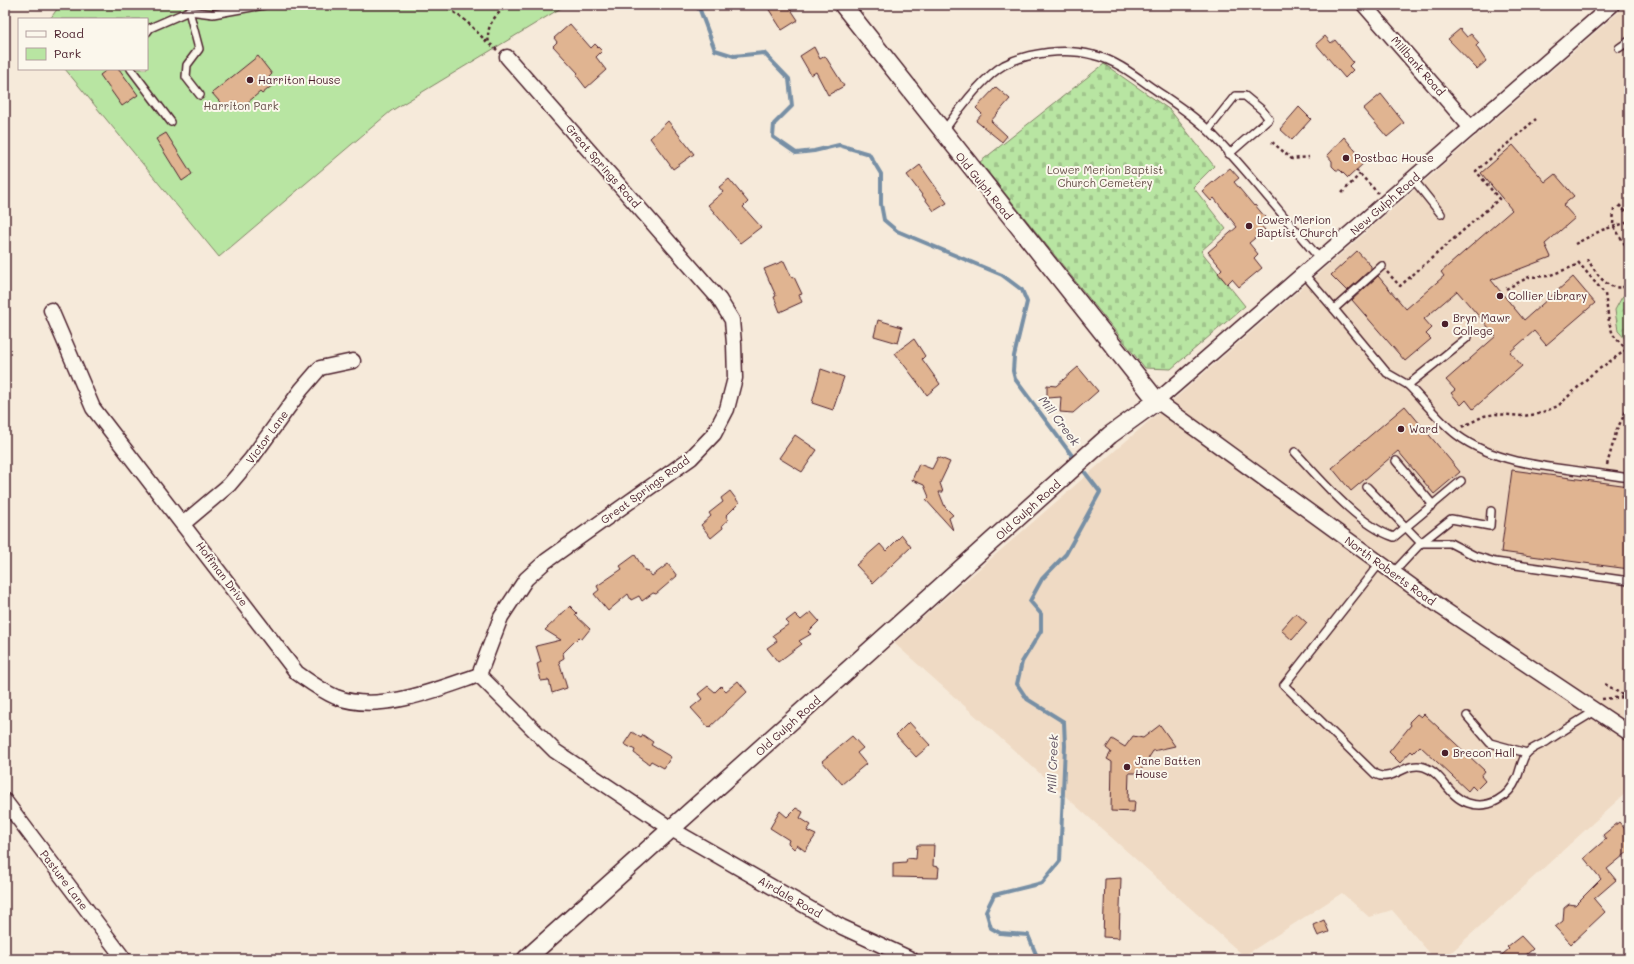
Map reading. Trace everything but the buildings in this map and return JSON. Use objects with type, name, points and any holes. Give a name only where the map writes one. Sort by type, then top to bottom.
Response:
[{"type":"street","name":"Old Gulph Road","points":[[526,959],[673,830],[1110,435],[1157,401],[843,5]]},
{"type":"street","name":"Millbank Road","points":[[1364,5],[1472,128]]},
{"type":"street","name":"New Gulph Road","points":[[1157,401],[1612,5]]},
{"type":"street","name":"Great Springs Road","points":[[479,675],[501,617],[526,579],[546,561],[691,458],[714,434],[727,408],[735,378],[732,320],[719,299],[507,57]]},
{"type":"street","name":"Hoffman Drive","points":[[51,310],[93,408],[184,523],[298,673],[314,686],[338,698],[372,703],[414,697],[479,675]]},
{"type":"street","name":"Victor Lane","points":[[184,523],[228,485],[251,459],[301,390],[320,368],[353,361]]},
{"type":"street","name":"North Roberts Road","points":[[1157,401],[1393,573],[1597,705],[1629,733]]},
{"type":"street","points":[[479,675],[555,751],[673,830]]},
{"type":"street","name":"Pasture Lane","points":[[5,801],[124,959]]},
{"type":"street","name":"Airdale Road","points":[[673,830],[842,927],[911,959]]},
{"type":"lane","points":[[148,31],[150,28],[189,11],[213,14],[264,5]]},
{"type":"lane","points":[[189,11],[199,50],[187,65],[186,78],[200,94]]},
{"type":"lane","points":[[1619,48],[1629,41]]},
{"type":"lane","points":[[943,133],[958,110],[979,87],[1003,66],[1027,56],[1062,52],[1093,55],[1123,67],[1187,112],[1208,130],[1320,259]]},
{"type":"lane","points":[[132,70],[171,122]]},
{"type":"lane","points":[[1208,130],[1235,96],[1245,96],[1262,110],[1269,119],[1228,154]]},
{"type":"lane","points":[[1413,179],[1441,214]]},
{"type":"lane","points":[[1334,309],[1382,266]]},
{"type":"lane","points":[[1304,274],[1387,373],[1408,385],[1456,434],[1471,444],[1509,460],[1629,478]]},
{"type":"lane","points":[[1408,385],[1468,337]]},
{"type":"lane","points":[[1295,452],[1339,499],[1370,524],[1385,534],[1394,537],[1461,481]]},
{"type":"lane","points":[[1396,461],[1433,505]]},
{"type":"lane","points":[[1367,487],[1421,543],[1450,543],[1474,556],[1495,562],[1629,581]]},
{"type":"lane","points":[[1393,573],[1421,543],[1451,519],[1490,526],[1491,511]]},
{"type":"lane","points":[[1380,563],[1284,685],[1375,774],[1390,776],[1402,768],[1422,766],[1431,770],[1457,797],[1467,803],[1479,805],[1492,803],[1502,798],[1511,790],[1526,754],[1597,705]]},
{"type":"lane","points":[[1467,716],[1490,743],[1526,754]]},
{"type":"path","points":[[444,5],[466,21],[488,43],[507,57]]},
{"type":"path","points":[[488,43],[487,34],[492,18],[508,5]]},
{"type":"path","points":[[1382,266],[1400,286],[1499,199],[1476,170],[1536,119]]},
{"type":"path","points":[[1272,142],[1292,159],[1309,157]]},
{"type":"path","points":[[1356,170],[1387,201]]},
{"type":"path","points":[[1342,193],[1360,174]]},
{"type":"path","points":[[1619,205],[1629,215]]},
{"type":"path","points":[[1614,209],[1614,225],[1629,251]]},
{"type":"path","points":[[1575,244],[1614,225],[1629,222]]},
{"type":"path","points":[[1587,259],[1605,282],[1611,287],[1622,288],[1629,285]]},
{"type":"path","points":[[1456,434],[1468,423],[1484,416],[1496,414],[1523,416],[1538,414],[1558,406],[1592,374],[1628,351],[1614,336],[1609,322],[1605,294],[1579,263],[1548,276],[1529,277],[1506,289]]},
{"type":"path","points":[[1606,474],[1611,444],[1629,406]]},
{"type":"path","points":[[1605,684],[1629,699]]},
{"type":"path","points":[[1597,705],[1626,697]]},
{"type":"shaded area","name":"Bryn Mawr College","points":[[1627,5],[1629,5],[1629,790],[1444,959],[1435,959],[1392,910],[1369,917],[1342,893],[1244,956],[894,643]]},
{"type":"green space","name":"Harriton Park","points":[[60,5],[566,5],[391,111],[219,257],[66,70],[148,70],[148,18],[51,18]]},
{"type":"green space","name":"Lower Merion Baptist Church Cemetery","points":[[1104,64],[1170,110],[1214,166],[1193,187],[1226,229],[1201,251],[1245,306],[1171,369],[1145,368],[980,162]]},
{"type":"green space","points":[[1629,291],[1629,343],[1618,331],[1615,310],[1622,297]]},
{"type":"waterway","name":"Mill Creek","points":[[694,5],[700,10],[715,50],[734,56],[764,53],[789,79],[792,106],[774,124],[773,137],[796,153],[814,151],[839,145],[869,154],[881,174],[881,204],[884,220],[897,231],[1002,275],[1022,290],[1027,302],[1014,356],[1013,371],[1015,379],[1076,461]]},
{"type":"waterway","name":"Mill Creek","points":[[1038,959],[1028,935],[1000,933],[991,928],[986,911],[994,895],[1042,883],[1060,861],[1065,746],[1064,722],[1027,699],[1017,684],[1022,662],[1041,631],[1041,614],[1030,601],[1042,579],[1066,554],[1100,492],[1080,466]]},
{"type":"place","name":"Harriton House","points":[[250,80]]},
{"type":"place","name":"Postbac House","points":[[1346,158]]},
{"type":"place","name":"Lower Merion Baptist Church","points":[[1249,226]]},
{"type":"place","name":"Collier Library","points":[[1500,296]]},
{"type":"place","name":"Bryn Mawr College","points":[[1445,324]]},
{"type":"place","name":"Ward","points":[[1401,429]]},
{"type":"place","name":"Brecon Hall","points":[[1445,753]]},
{"type":"place","name":"Jane Batten House","points":[[1127,767]]}]
